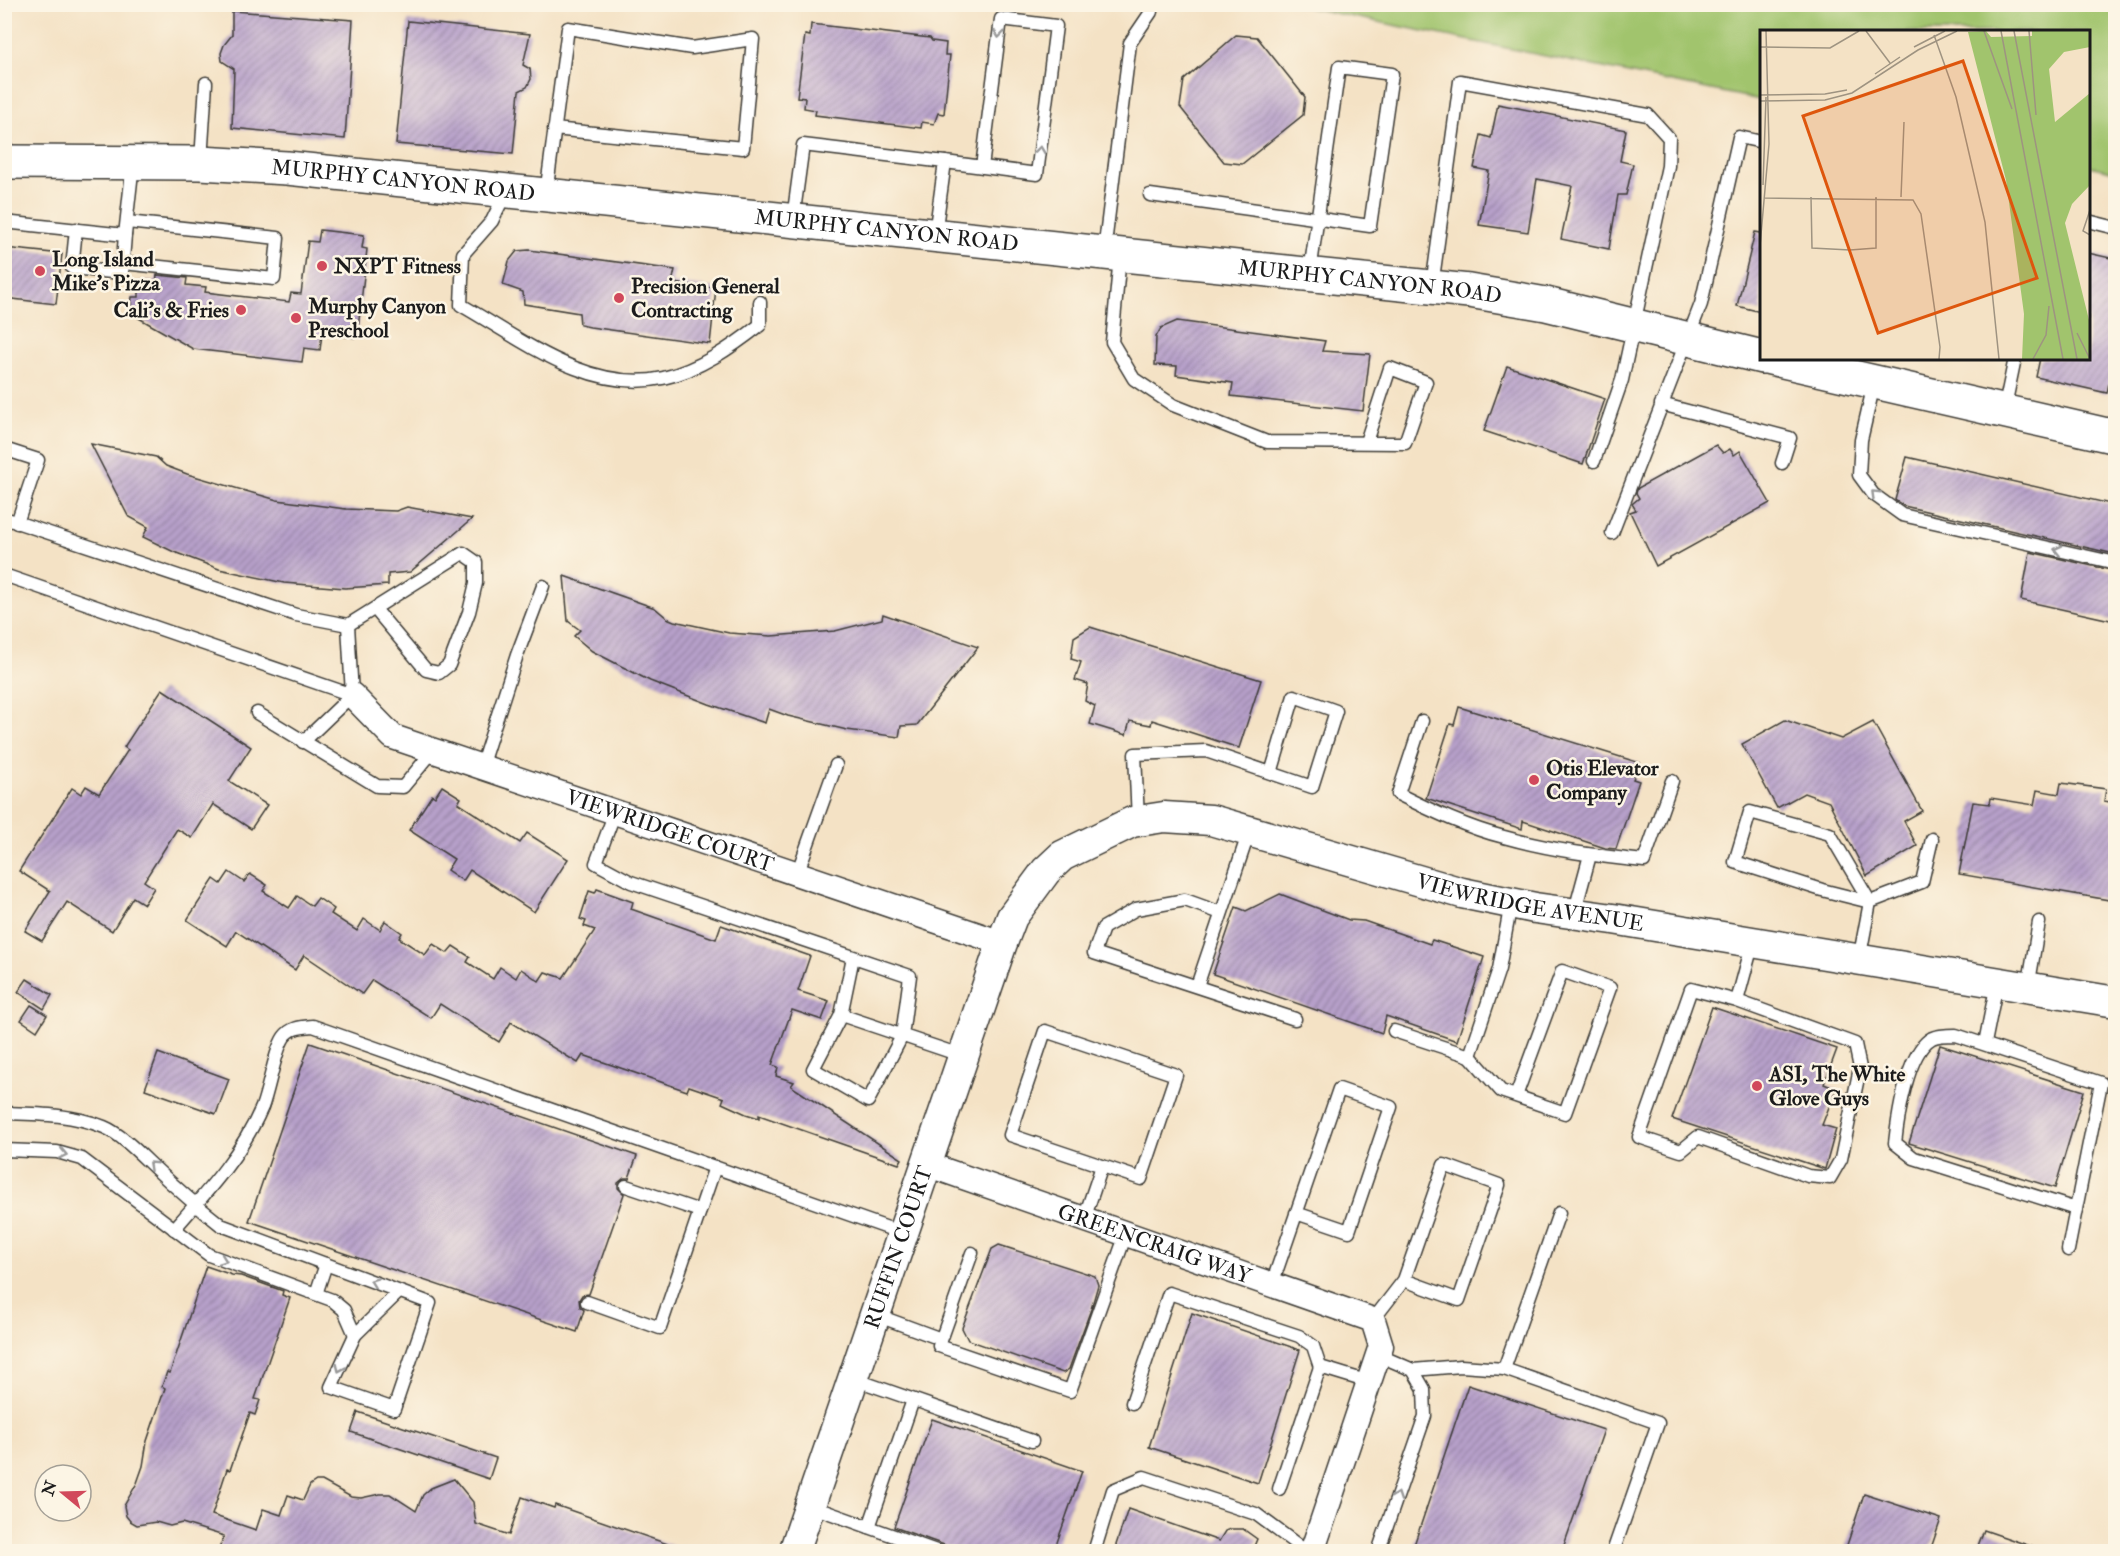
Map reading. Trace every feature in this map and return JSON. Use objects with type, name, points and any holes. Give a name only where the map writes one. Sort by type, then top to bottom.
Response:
[{"type":"main road","name":"MURPHY CANYON ROAD","points":[[4,162],[200,163],[287,168],[1469,291],[1546,304],[1760,357]]},
{"type":"main road","points":[[1787,360],[1830,365],[1875,382],[2115,437]]},
{"type":"street","name":"VIEWRIDGE COURT","points":[[352,695],[393,737],[1002,943]]},
{"type":"street","name":"VIEWRIDGE AVENUE","points":[[1002,943],[1012,917],[1046,871],[1062,856],[1138,821],[1164,818],[1210,820],[1462,892],[1511,903],[2115,1002]]},
{"type":"street","name":"RUFFIN COURT","points":[[794,1551],[1002,943]]},
{"type":"street","name":"GREENCRAIG WAY","points":[[926,1164],[1272,1284],[1375,1324]]},
{"type":"street","points":[[1310,1551],[1381,1346],[1375,1324]]},
{"type":"lane","points":[[1151,12],[1130,43],[1112,254],[1112,342],[1134,379],[1173,405],[1267,442],[1366,442],[1405,442],[1426,382],[1390,369],[1366,442]]},
{"type":"lane","points":[[793,220],[803,145],[1037,174],[1056,26],[1001,19],[982,167]]},
{"type":"lane","points":[[546,195],[568,28],[692,48],[753,39],[743,148],[555,129]]},
{"type":"lane","points":[[1150,195],[1318,219],[1370,226],[1392,75],[1340,67],[1318,219],[1310,275]]},
{"type":"lane","points":[[1432,288],[1460,81],[1648,115],[1669,138],[1668,166],[1622,380],[1594,461]]},
{"type":"lane","points":[[200,163],[206,83]]},
{"type":"lane","points":[[1612,533],[1701,304],[1739,137],[1760,142]]},
{"type":"lane","points":[[76,230],[72,268],[122,273],[133,162]]},
{"type":"lane","points":[[935,236],[945,162]]},
{"type":"lane","points":[[507,190],[492,221],[463,254],[461,305],[560,362],[598,377],[630,382],[664,378],[694,367],[734,345],[760,325],[760,302]]},
{"type":"lane","points":[[4,222],[76,230],[126,229],[278,238],[274,279],[123,263]]},
{"type":"lane","points":[[2090,222],[2115,228]]},
{"type":"lane","points":[[2004,412],[2016,360]]},
{"type":"lane","points":[[1875,382],[1861,440],[1859,475],[1873,494],[1902,515],[2115,563]]},
{"type":"lane","points":[[1661,404],[1790,438],[1782,463]]},
{"type":"lane","points":[[4,449],[38,460],[17,522]]},
{"type":"lane","points":[[4,518],[296,615],[348,625],[464,553],[476,562],[476,583],[469,612],[449,665],[439,673],[426,670],[375,609]]},
{"type":"lane","points":[[4,575],[352,695]]},
{"type":"lane","points":[[481,767],[517,655],[543,586]]},
{"type":"lane","points":[[348,625],[352,695]]},
{"type":"lane","points":[[303,741],[352,695]]},
{"type":"lane","points":[[1138,821],[1135,754],[1206,751],[1312,787],[1336,711],[1294,696],[1271,773]]},
{"type":"lane","points":[[257,713],[377,786],[404,787],[433,751]]},
{"type":"lane","points":[[1422,721],[1398,794],[1430,810],[1503,837],[1590,855],[1644,861],[1672,782]]},
{"type":"lane","points":[[797,874],[836,765]]},
{"type":"lane","points":[[615,812],[596,863],[631,882],[910,976],[902,1036],[868,1101],[813,1069],[842,1016],[853,957]]},
{"type":"lane","points":[[1859,960],[1870,902],[1830,834],[1749,812],[1735,862],[1822,890],[1870,902],[1922,882],[1932,839]]},
{"type":"lane","points":[[1197,986],[1249,831]]},
{"type":"lane","points":[[1574,914],[1590,855]]},
{"type":"lane","points":[[1221,913],[1185,900],[1136,909],[1103,928],[1094,953],[1295,1019]]},
{"type":"lane","points":[[1470,1056],[1499,969],[1511,903]]},
{"type":"lane","points":[[2028,988],[2039,922]]},
{"type":"lane","points":[[1737,1001],[1753,942]]},
{"type":"lane","points":[[1394,1031],[1470,1056],[1502,1091],[1516,1096],[1565,1113],[1610,988],[1562,971],[1516,1096]]},
{"type":"lane","points":[[1985,1043],[1997,982]]},
{"type":"lane","points":[[1691,988],[1737,1001],[1856,1044],[1860,1068],[1841,1159],[1830,1178],[1808,1176],[1698,1137],[1681,1151],[1639,1137],[1691,988]]},
{"type":"lane","points":[[842,1016],[963,1056]]},
{"type":"lane","points":[[174,1229],[239,1150],[262,1108],[284,1038],[294,1029],[313,1026],[902,1233]]},
{"type":"lane","points":[[1045,1031],[1176,1075],[1142,1179],[1102,1166],[1010,1135],[1045,1031]]},
{"type":"lane","points":[[2068,1250],[2102,1083],[1956,1035],[1933,1037],[1917,1053],[1899,1111],[1895,1143],[1914,1158],[2076,1209]]},
{"type":"lane","points":[[1272,1284],[1296,1213],[1339,1089],[1391,1107],[1349,1231],[1296,1213]]},
{"type":"lane","points":[[4,1113],[58,1115],[84,1120],[107,1128],[221,1225],[430,1303],[394,1409],[331,1387],[355,1335],[399,1292]]},
{"type":"lane","points":[[4,1150],[57,1152],[82,1159],[209,1255],[332,1300],[344,1310],[355,1335]]},
{"type":"lane","points":[[1375,1324],[1404,1280],[1444,1165],[1499,1185],[1459,1300],[1404,1280]]},
{"type":"lane","points":[[1084,1219],[1102,1166]]},
{"type":"lane","points":[[586,1302],[660,1328],[715,1167]]},
{"type":"lane","points":[[626,1186],[700,1211]]},
{"type":"lane","points":[[1504,1369],[1559,1214]]},
{"type":"lane","points":[[972,1253],[939,1346],[1070,1391],[1126,1234]]},
{"type":"lane","points":[[316,1294],[326,1264]]},
{"type":"lane","points":[[1132,1403],[1168,1293],[1299,1336],[1313,1346],[1320,1367],[1279,1489]]},
{"type":"lane","points":[[874,1315],[941,1339]]},
{"type":"lane","points":[[1378,1354],[1413,1370],[1461,1366],[1504,1369],[1658,1423],[1612,1551]]},
{"type":"lane","points":[[1320,1367],[1369,1382]]},
{"type":"lane","points":[[1378,1551],[1425,1416],[1424,1389],[1413,1370]]},
{"type":"lane","points":[[853,1379],[1032,1441]]},
{"type":"lane","points":[[869,1527],[913,1400]]},
{"type":"lane","points":[[1094,1551],[1113,1490],[1144,1477],[1256,1514],[1310,1551]]},
{"type":"lane","points":[[810,1506],[939,1551]]},
{"type":"green space","points":[[1295,5],[2115,5],[2115,172],[2090,166],[2090,30],[1760,30],[1760,100]]},
{"type":"building","points":[[232,11],[353,20],[345,139],[232,128],[234,69],[222,61],[221,53],[232,35]]},
{"type":"building","points":[[408,21],[530,34],[523,65],[530,69],[531,79],[527,87],[519,91],[513,154],[396,144]]},
{"type":"building","points":[[811,24],[930,38],[932,41],[946,43],[945,55],[950,55],[944,114],[938,113],[934,124],[922,122],[921,128],[815,115],[816,110],[804,108],[805,98],[797,97],[805,35],[810,36]]},
{"type":"building","points":[[1236,35],[1257,37],[1305,97],[1303,115],[1242,164],[1224,162],[1180,107],[1184,80]]},
{"type":"building","points":[[1498,104],[1626,130],[1620,161],[1633,164],[1626,195],[1618,195],[1609,249],[1561,239],[1572,186],[1537,179],[1528,232],[1479,225],[1489,171],[1474,168],[1481,135],[1491,138]]},
{"type":"building","points":[[320,230],[364,235],[362,248],[367,249],[357,338],[322,334],[320,350],[304,348],[302,362],[193,349],[130,313],[132,297],[139,297],[139,281],[156,282],[157,275],[187,278],[186,285],[206,287],[205,292],[289,302],[291,293],[301,294],[308,241],[318,242]]},
{"type":"building","points":[[1755,232],[1760,233],[1760,312],[1737,306]]},
{"type":"building","points":[[4,248],[62,254],[56,304],[4,298]]},
{"type":"building","name":"Precision General Contracting","points":[[529,250],[675,270],[672,283],[716,288],[710,344],[580,325],[579,313],[524,304],[523,292],[503,285],[509,261],[517,251]]},
{"type":"building","points":[[2090,253],[2115,259],[2115,356],[2107,393],[2036,377],[2040,360],[2090,360]]},
{"type":"building","points":[[1177,321],[1325,341],[1322,351],[1370,354],[1363,411],[1231,396],[1233,383],[1176,375],[1177,366],[1155,365],[1156,337],[1161,328]]},
{"type":"building","points":[[1507,366],[1605,399],[1583,464],[1484,431]]},
{"type":"building","points":[[91,444],[156,457],[166,466],[187,474],[277,500],[346,509],[396,511],[407,507],[472,519],[410,572],[388,574],[388,585],[345,588],[284,583],[219,569],[143,537],[148,527],[128,516]]},
{"type":"building","points":[[1716,445],[1723,453],[1730,449],[1734,455],[1740,451],[1770,503],[1656,566],[1630,512],[1636,510],[1632,504],[1639,498],[1636,493],[1638,488]]},
{"type":"building","points":[[1907,457],[2115,505],[2115,554],[1904,506],[1895,500]]},
{"type":"building","points":[[2030,552],[2115,571],[2115,621],[2021,600]]},
{"type":"building","points":[[564,576],[655,608],[674,621],[729,633],[771,636],[835,631],[882,619],[883,614],[978,647],[917,725],[901,726],[899,737],[847,730],[788,716],[769,709],[765,723],[650,681],[592,651],[574,636],[580,630],[568,621]]},
{"type":"building","points":[[1090,627],[1261,680],[1239,748],[1152,720],[1151,725],[1130,721],[1126,735],[1090,724],[1095,706],[1085,701],[1088,684],[1075,680],[1081,662],[1071,659],[1074,637]]},
{"type":"building","points":[[162,689],[251,747],[229,781],[267,805],[251,829],[213,804],[192,838],[177,829],[144,881],[154,888],[144,904],[133,897],[112,931],[67,902],[42,941],[25,931],[50,891],[19,871],[72,788],[81,794],[86,786],[99,794],[128,750],[124,747]]},
{"type":"building","name":"Otis Elevator Company","points":[[1459,707],[1640,763],[1633,779],[1639,781],[1616,849],[1605,848],[1523,821],[1522,829],[1426,798],[1450,724],[1454,725]]},
{"type":"building","points":[[1785,720],[1841,739],[1873,722],[1922,811],[1904,821],[1917,846],[1867,876],[1829,802],[1804,793],[1777,808],[1742,744]]},
{"type":"building","points":[[2061,783],[2106,789],[2104,801],[2115,803],[2115,901],[1959,874],[1973,802],[1990,804],[1991,798],[2034,805],[2037,790],[2059,794]]},
{"type":"building","points":[[442,786],[461,798],[458,803],[520,843],[527,833],[568,859],[534,912],[470,870],[463,881],[447,870],[454,859],[409,830],[432,795],[435,797]]},
{"type":"building","points":[[229,872],[244,882],[250,874],[267,885],[263,891],[289,908],[297,896],[312,906],[318,898],[334,909],[331,914],[357,931],[364,919],[380,930],[385,921],[402,933],[399,938],[425,955],[433,944],[447,953],[453,946],[470,957],[467,962],[493,979],[500,967],[516,978],[521,969],[539,981],[545,972],[563,978],[595,930],[584,926],[586,921],[580,919],[589,891],[595,893],[597,889],[633,902],[631,909],[716,939],[721,925],[810,956],[798,991],[829,1001],[822,1020],[792,1010],[772,1065],[778,1067],[776,1076],[794,1082],[791,1086],[902,1159],[899,1164],[759,1115],[759,1118],[746,1114],[722,1103],[724,1098],[689,1086],[687,1091],[583,1055],[578,1063],[511,1022],[499,1042],[440,1004],[431,1018],[372,980],[362,994],[304,955],[295,970],[236,931],[227,946],[187,920],[214,879],[221,884]]},
{"type":"building","points":[[1280,894],[1349,920],[1364,921],[1430,944],[1432,940],[1484,957],[1457,1041],[1386,1016],[1382,1033],[1213,974],[1236,907],[1246,911]]},
{"type":"building","points":[[27,979],[52,995],[44,1009],[18,992]]},
{"type":"building","points":[[31,1005],[47,1015],[37,1031],[21,1020]]},
{"type":"building","name":"ASI, The White Glove Guys","points":[[1712,1007],[1837,1049],[1824,1084],[1836,1089],[1822,1125],[1836,1129],[1825,1169],[1672,1119]]},
{"type":"building","points":[[310,1043],[637,1156],[629,1178],[624,1178],[618,1183],[618,1188],[624,1194],[589,1294],[582,1295],[579,1300],[580,1307],[584,1310],[577,1332],[249,1221]]},
{"type":"building","points":[[1940,1045],[2084,1091],[2055,1188],[1909,1143]]},
{"type":"building","points":[[158,1053],[229,1079],[216,1114],[145,1089]]},
{"type":"building","points":[[999,1245],[1095,1276],[1098,1285],[1091,1309],[1069,1369],[1063,1373],[968,1340],[962,1328],[992,1249]]},
{"type":"building","points":[[206,1266],[283,1291],[282,1295],[290,1298],[255,1399],[260,1400],[255,1415],[250,1413],[230,1470],[227,1469],[212,1515],[256,1530],[263,1509],[281,1515],[288,1495],[303,1500],[310,1485],[316,1481],[322,1481],[351,1497],[390,1494],[416,1511],[423,1495],[431,1488],[454,1479],[473,1502],[476,1524],[509,1535],[522,1497],[554,1508],[555,1505],[682,1549],[682,1551],[218,1551],[224,1536],[182,1523],[170,1526],[156,1522],[137,1525],[130,1521],[126,1516],[124,1506],[137,1483],[143,1466],[147,1441],[165,1388],[162,1386],[167,1372],[170,1373]]},
{"type":"building","points":[[1192,1313],[1300,1350],[1258,1483],[1149,1447]]},
{"type":"building","points":[[1468,1385],[1604,1430],[1562,1551],[1412,1551]]},
{"type":"building","points":[[358,1412],[496,1458],[489,1479],[351,1432]]},
{"type":"building","points":[[932,1419],[1082,1471],[1054,1551],[961,1551],[894,1527]]},
{"type":"building","points":[[1864,1494],[1941,1519],[1930,1551],[1845,1551]]},
{"type":"building","points":[[1128,1509],[1219,1541],[1225,1531],[1230,1529],[1243,1529],[1257,1539],[1252,1551],[1114,1551]]},
{"type":"building","points":[[1984,1530],[2039,1549],[2038,1551],[1976,1551]]},
{"type":"place","name":"NXPT Fitness","points":[[322,266]]},
{"type":"place","name":"Long Island Mike's Pizza","points":[[40,271]]},
{"type":"place","name":"Precision General Contracting","points":[[619,298]]},
{"type":"place","name":"Cali's & Fries","points":[[241,310]]},
{"type":"place","name":"Murphy Canyon Preschool","points":[[296,318]]},
{"type":"place","name":"Otis Elevator Company","points":[[1534,780]]},
{"type":"place","name":"ASI, The White Glove Guys","points":[[1757,1086]]}]
